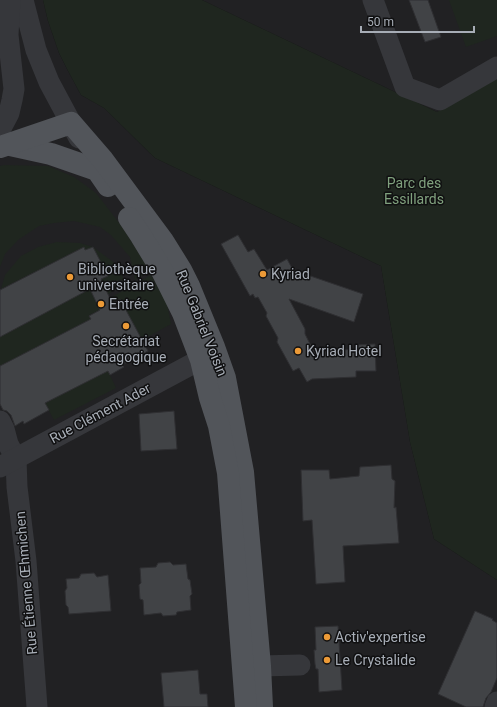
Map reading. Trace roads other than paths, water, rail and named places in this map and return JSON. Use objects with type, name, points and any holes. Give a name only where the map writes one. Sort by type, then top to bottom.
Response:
[{"type":"main road","points":[[3,141],[71,123]]},
{"type":"main road","name":"Rue Gabriel Voisin","points":[[71,123],[103,160],[163,241],[181,270],[189,286],[209,358]]},
{"type":"main road","points":[[3,141],[51,154],[97,170],[161,269],[183,313],[209,358],[210,398],[235,472],[260,666],[262,707]]},
{"type":"main road","points":[[235,472],[246,707]]},
{"type":"street","points":[[3,141],[14,89],[8,36],[10,0]]},
{"type":"street","name":"Rue Gabriel Voisin","points":[[23,0],[36,50],[50,82],[71,123]]},
{"type":"street","points":[[373,0],[405,87],[440,100],[497,67]]},
{"type":"street","points":[[71,123],[97,170]]},
{"type":"street","name":"Rue Clément Ader","points":[[8,463],[157,382],[209,358]]},
{"type":"street","points":[[0,421],[8,444],[8,463]]},
{"type":"street","name":"Rue Étienne Œhmichen","points":[[8,463],[17,487],[26,561],[37,707]]},
{"type":"street","points":[[260,666],[300,665]]},
{"type":"street","points":[[495,707],[497,702]]},
{"type":"place","name":"Kyriad","points":[[263,274]]},
{"type":"place","name":"Bibliothèque universitaire","points":[[70,277]]},
{"type":"place","name":"Entrée","points":[[101,304]]},
{"type":"place","name":"Secrétariat pédagogique","points":[[126,326]]},
{"type":"place","name":"Kyriad Hotel","points":[[298,351]]},
{"type":"place","name":"Activ'expertise","points":[[327,637]]},
{"type":"place","name":"Le Crystalide","points":[[327,660]]},
{"type":"park label","name":"Parc des Essillards","points":[[414,192]]}]
